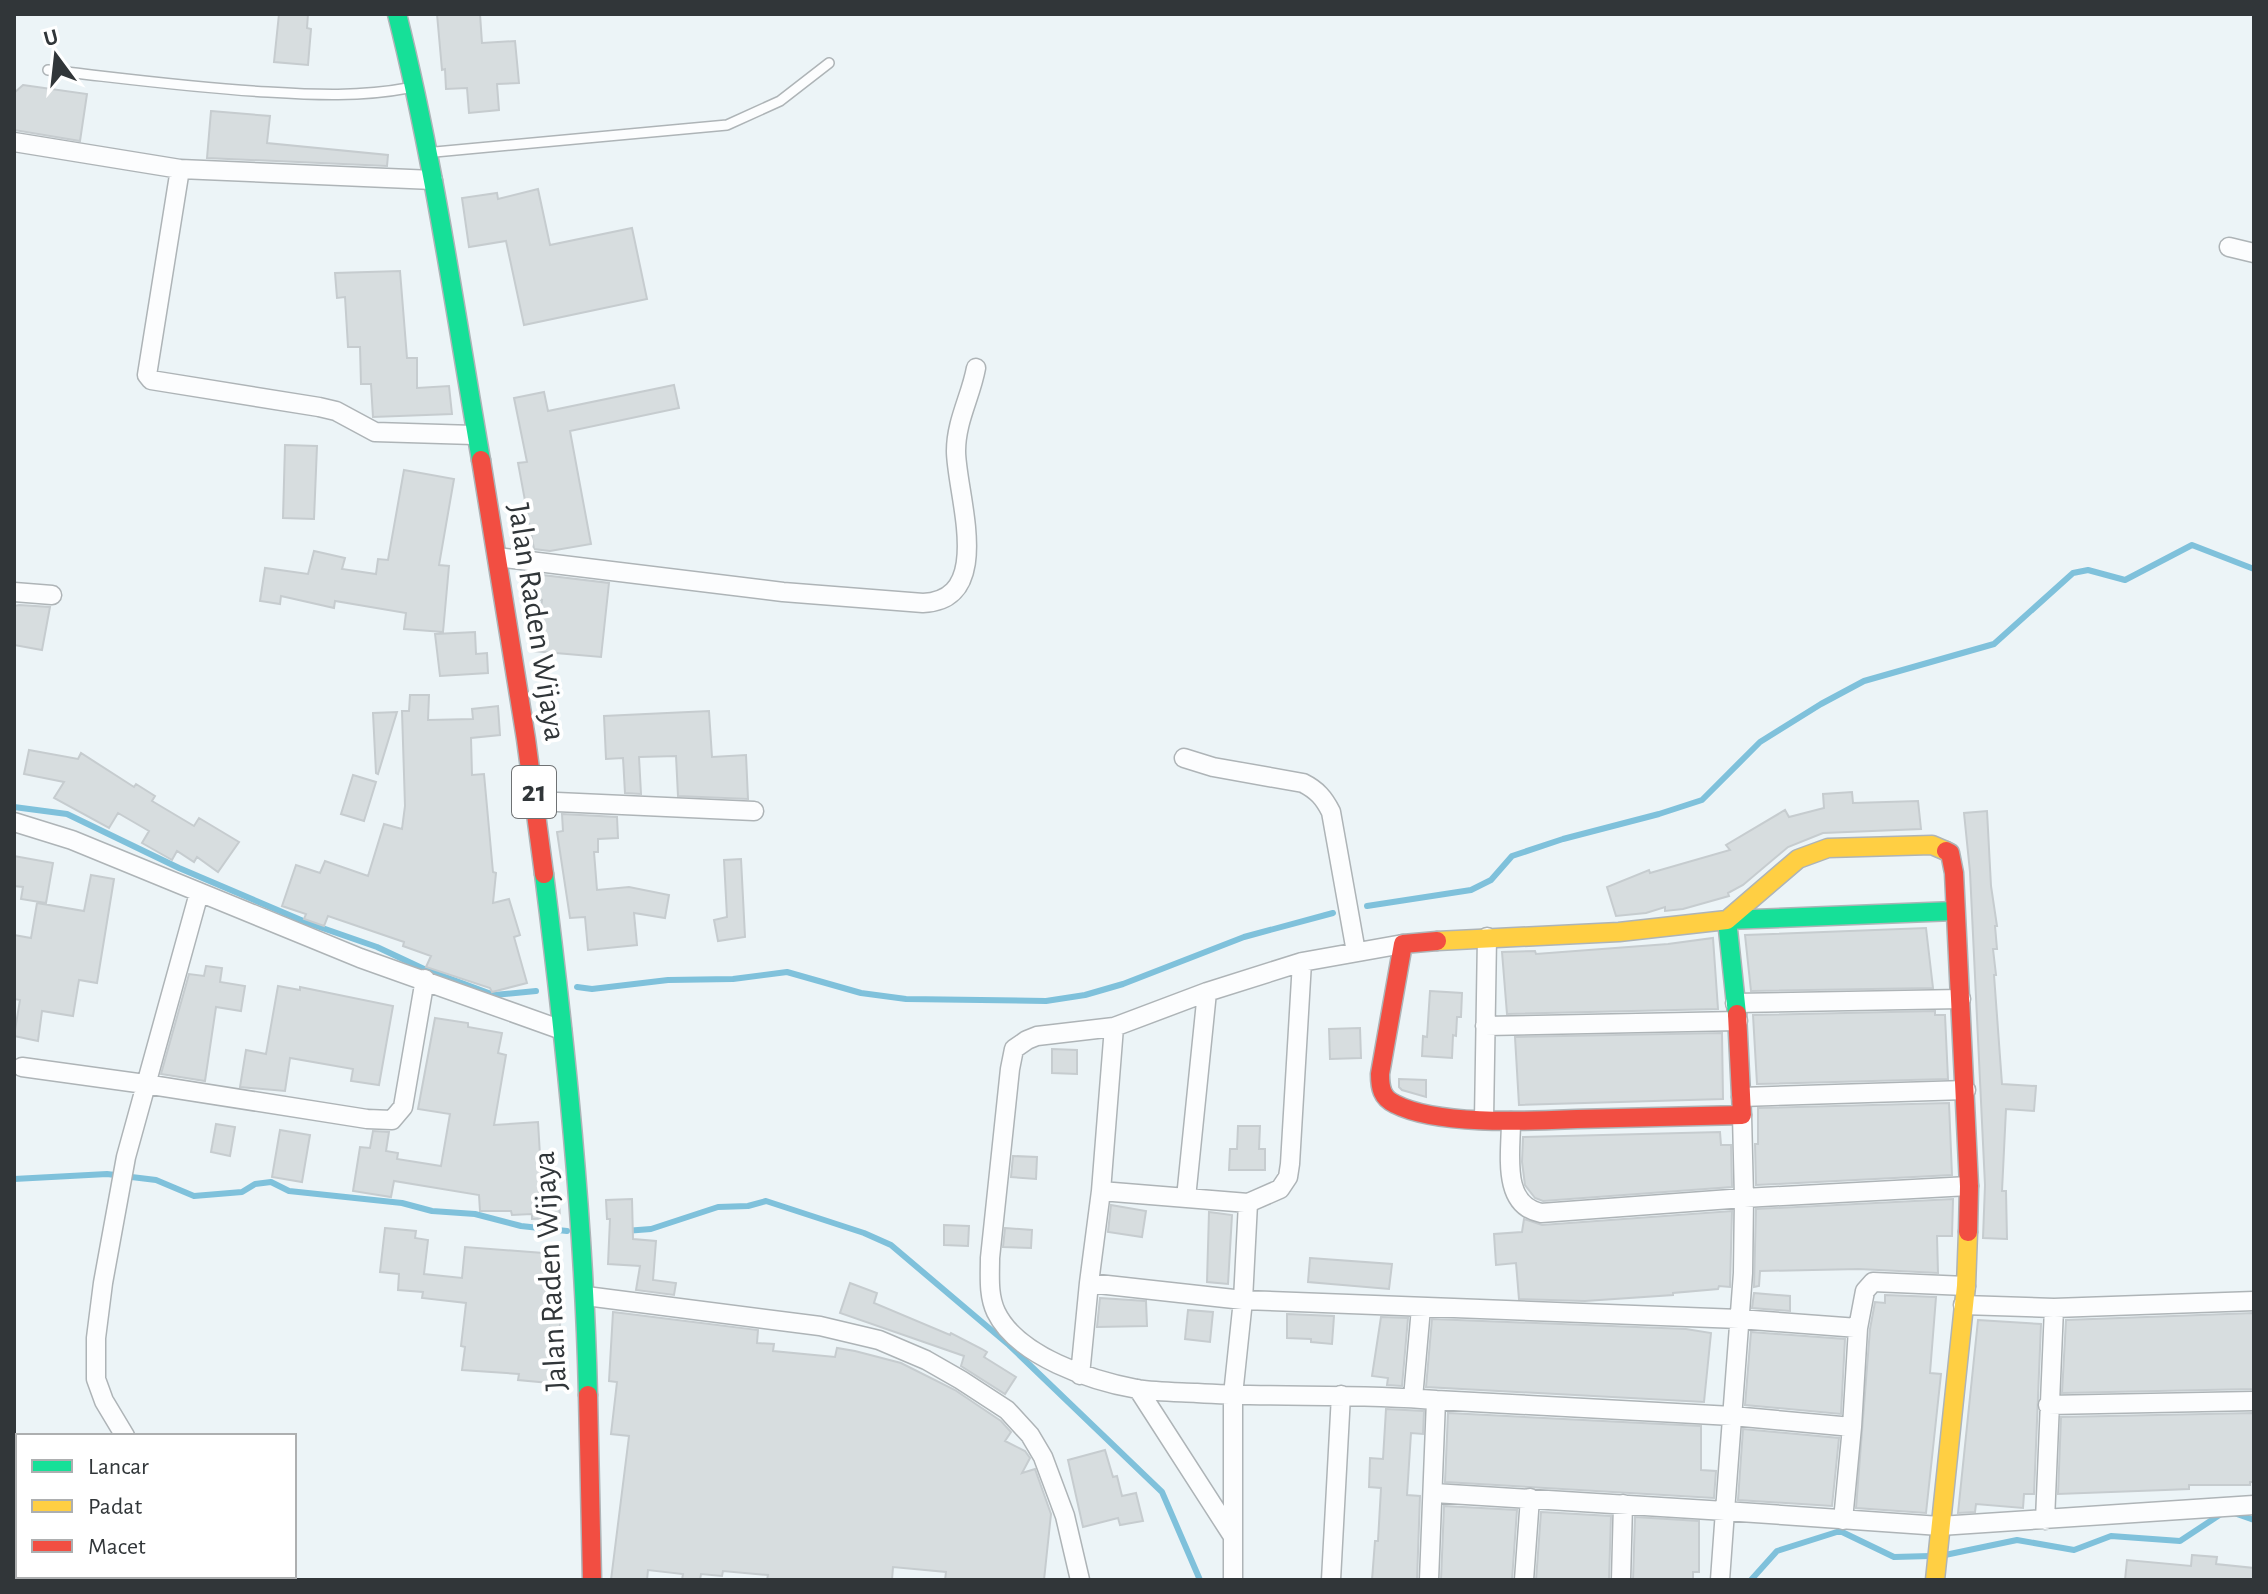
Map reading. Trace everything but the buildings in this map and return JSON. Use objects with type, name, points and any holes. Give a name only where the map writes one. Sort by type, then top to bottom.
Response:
[{"type":"main road","name":"Jalan Raden Wijaya","points":[[397,14],[433,180],[535,801],[579,1192],[586,1296],[592,1580]]},
{"type":"main road","points":[[1727,920],[1798,859],[1828,848],[1932,845],[1950,853],[1954,873],[1969,1186],[1964,1296],[1935,1580]]},
{"type":"main road","points":[[1727,920],[1741,1106],[1511,1121],[1407,1110],[1384,1097],[1380,1074],[1403,944],[1619,932],[1727,920],[1955,911]]},
{"type":"street","points":[[14,142],[180,169],[433,180]]},
{"type":"street","points":[[180,169],[147,375],[151,380],[319,407],[336,411],[375,432],[474,435]]},
{"type":"street","points":[[2229,247],[2254,253]]},
{"type":"street","points":[[497,557],[783,592],[923,603],[943,600],[956,587],[967,553],[956,454],[957,428],[973,387],[976,368]]},
{"type":"street","points":[[14,592],[52,595]]},
{"type":"street","points":[[1184,758],[1213,767],[1303,783],[1325,799],[1331,812],[1356,952]]},
{"type":"street","points":[[535,801],[754,811]]},
{"type":"street","points":[[14,822],[72,840],[360,958],[562,1030]]},
{"type":"street","points":[[124,1434],[104,1401],[95,1372],[103,1283],[126,1157],[199,893]]},
{"type":"street","points":[[1484,1120],[1487,937]]},
{"type":"street","points":[[1403,944],[1302,962],[1207,992],[1114,1027],[1037,1036],[1014,1049],[990,1258],[991,1298],[1004,1325],[1037,1351],[1080,1375],[1138,1389],[1233,1395],[1413,1398],[1732,1416],[1852,1427]]},
{"type":"street","points":[[1101,1191],[1248,1203],[1273,1194],[1288,1177],[1302,962]]},
{"type":"street","points":[[22,1067],[367,1119],[392,1120],[403,1107],[425,979]]},
{"type":"street","points":[[1186,1198],[1207,992]]},
{"type":"street","points":[[1485,1026],[1961,999]]},
{"type":"street","points":[[1080,1375],[1101,1191],[1114,1027]]},
{"type":"street","points":[[1720,1580],[1739,1319],[1744,1198],[1741,1106],[1966,1090]]},
{"type":"street","points":[[1511,1121],[1511,1181],[1521,1205],[1529,1211],[1541,1213],[1969,1186]]},
{"type":"street","points":[[1233,1580],[1233,1395],[1243,1300],[1248,1203]]},
{"type":"street","points":[[1843,1520],[1858,1328],[1864,1295],[1873,1282],[2054,1308],[2254,1301]]},
{"type":"street","points":[[1089,1283],[1243,1300],[1739,1319],[1858,1328]]},
{"type":"street","points":[[586,1296],[820,1326],[879,1340],[926,1360],[961,1380],[1007,1410],[1030,1435],[1043,1457],[1065,1516],[1080,1580]]},
{"type":"street","points":[[1413,1398],[1421,1308]]},
{"type":"street","points":[[2045,1520],[2054,1308]]},
{"type":"street","points":[[1138,1389],[1233,1536]]},
{"type":"street","points":[[1331,1580],[1341,1395]]},
{"type":"street","points":[[1429,1580],[1436,1400]]},
{"type":"street","points":[[2048,1405],[2254,1401]]},
{"type":"street","points":[[1434,1493],[1725,1511],[1940,1530],[2254,1505]]},
{"type":"street","points":[[1524,1580],[1530,1498]]},
{"type":"street","points":[[1621,1580],[1623,1504]]},
{"type":"lane","points":[[428,153],[727,125],[780,101],[829,63]]},
{"type":"lane","points":[[48,70],[308,95],[376,94],[415,86]]},
{"type":"waterway","points":[[1367,906],[1471,890],[1491,880],[1512,856],[1702,800],[1760,742],[1821,704],[1864,681],[1994,644],[2073,573],[2088,570],[2125,580],[2192,545],[2254,569]]},
{"type":"waterway","points":[[14,807],[67,814],[179,868],[308,923],[377,947],[424,969],[494,995],[536,991]]},
{"type":"waterway","points":[[577,987],[592,989],[668,980],[733,979],[787,972],[861,993],[906,999],[1046,1001],[1085,995],[1123,984],[1244,937],[1333,913]]},
{"type":"waterway","points":[[14,1179],[107,1174],[156,1180],[194,1196],[242,1192],[255,1184],[271,1182],[289,1191],[402,1203],[432,1211],[475,1214],[521,1226],[567,1231]]},
{"type":"waterway","points":[[625,1231],[651,1229],[718,1207],[748,1206],[766,1201],[891,1245],[1009,1345],[1162,1492],[1200,1580]]},
{"type":"waterway","points":[[1945,1555],[2017,1540],[2074,1550],[2111,1536],[2180,1541],[2224,1512]]},
{"type":"waterway","points":[[2234,1513],[2254,1520]]},
{"type":"waterway","points":[[1751,1580],[1777,1551],[1840,1531],[1894,1557],[1930,1556]]},
{"type":"traffic: fast","points":[[397,14],[433,180],[481,460]]},
{"type":"traffic: fast","points":[[544,874],[573,1134],[583,1265],[588,1395]]},
{"type":"traffic: fast","points":[[1737,1014],[1727,920],[1955,911]]},
{"type":"traffic: slow","points":[[1437,941],[1619,932],[1727,920],[1798,859],[1828,848],[1932,845],[1946,851]]},
{"type":"traffic: slow","points":[[1935,1580],[1966,1286],[1968,1232]]},
{"type":"traffic: jam","points":[[481,460],[526,739],[544,874]]},
{"type":"traffic: jam","points":[[1946,851],[1950,853],[1954,873],[1969,1186],[1968,1232]]},
{"type":"traffic: jam","points":[[1437,941],[1403,944],[1380,1074],[1381,1088],[1387,1099],[1413,1111],[1459,1119],[1510,1121],[1742,1115],[1737,1014]]},
{"type":"traffic: jam","points":[[588,1395],[592,1580]]}]
